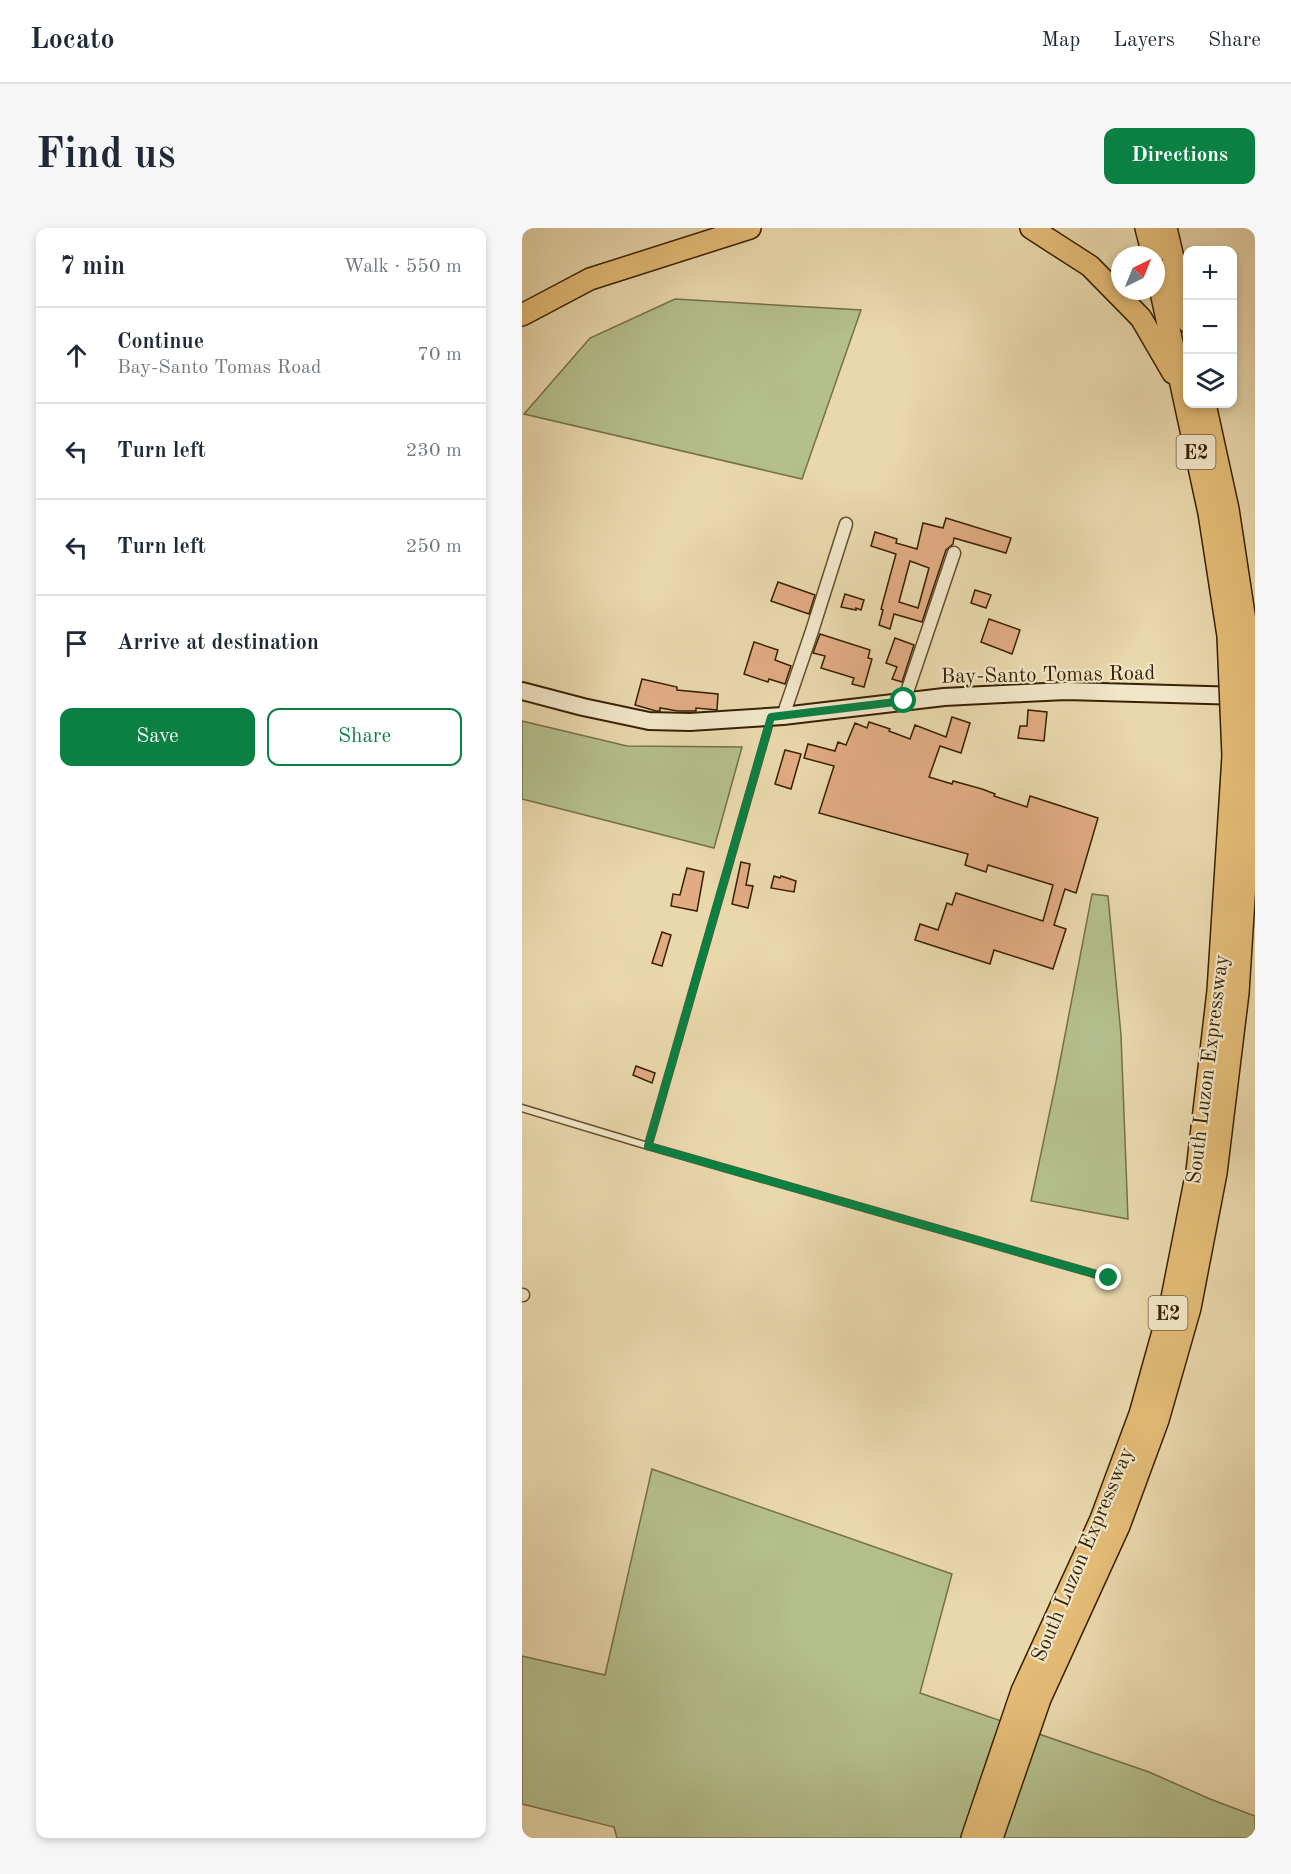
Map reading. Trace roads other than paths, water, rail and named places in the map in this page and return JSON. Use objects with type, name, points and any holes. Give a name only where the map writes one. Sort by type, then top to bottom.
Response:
[{"type":"highway","points":[[522,302],[585,269],[712,228]]},
{"type":"highway","points":[[522,315],[590,279],[750,228]]},
{"type":"highway","points":[[1031,228],[1090,266],[1141,318],[1182,389]]},
{"type":"highway","points":[[1146,228],[1151,246]]},
{"type":"highway","points":[[1167,228],[1183,300]]},
{"type":"highway","name":"South Luzon Expressway","points":[[1163,300],[1237,635]]},
{"type":"highway","name":"South Luzon Expressway","points":[[992,1838],[1040,1699],[1119,1526],[1158,1420],[1190,1308],[1216,1173],[1238,993],[1243,757],[1228,509],[1206,408]]},
{"type":"highway","name":"South Luzon Expressway","points":[[972,1838],[1022,1691],[1101,1519],[1140,1414],[1171,1303],[1197,1171],[1243,757]]},
{"type":"main road","name":"Bay-Santo Tomas Road","points":[[522,691],[649,721],[690,722],[777,717],[944,697],[1066,692],[1255,696]]},
{"type":"street","points":[[777,717],[813,631],[846,524]]},
{"type":"street","points":[[904,701],[954,553]]},
{"type":"lane","points":[[648,1146],[777,717]]},
{"type":"lane","points":[[522,1108],[1109,1278]]}]
